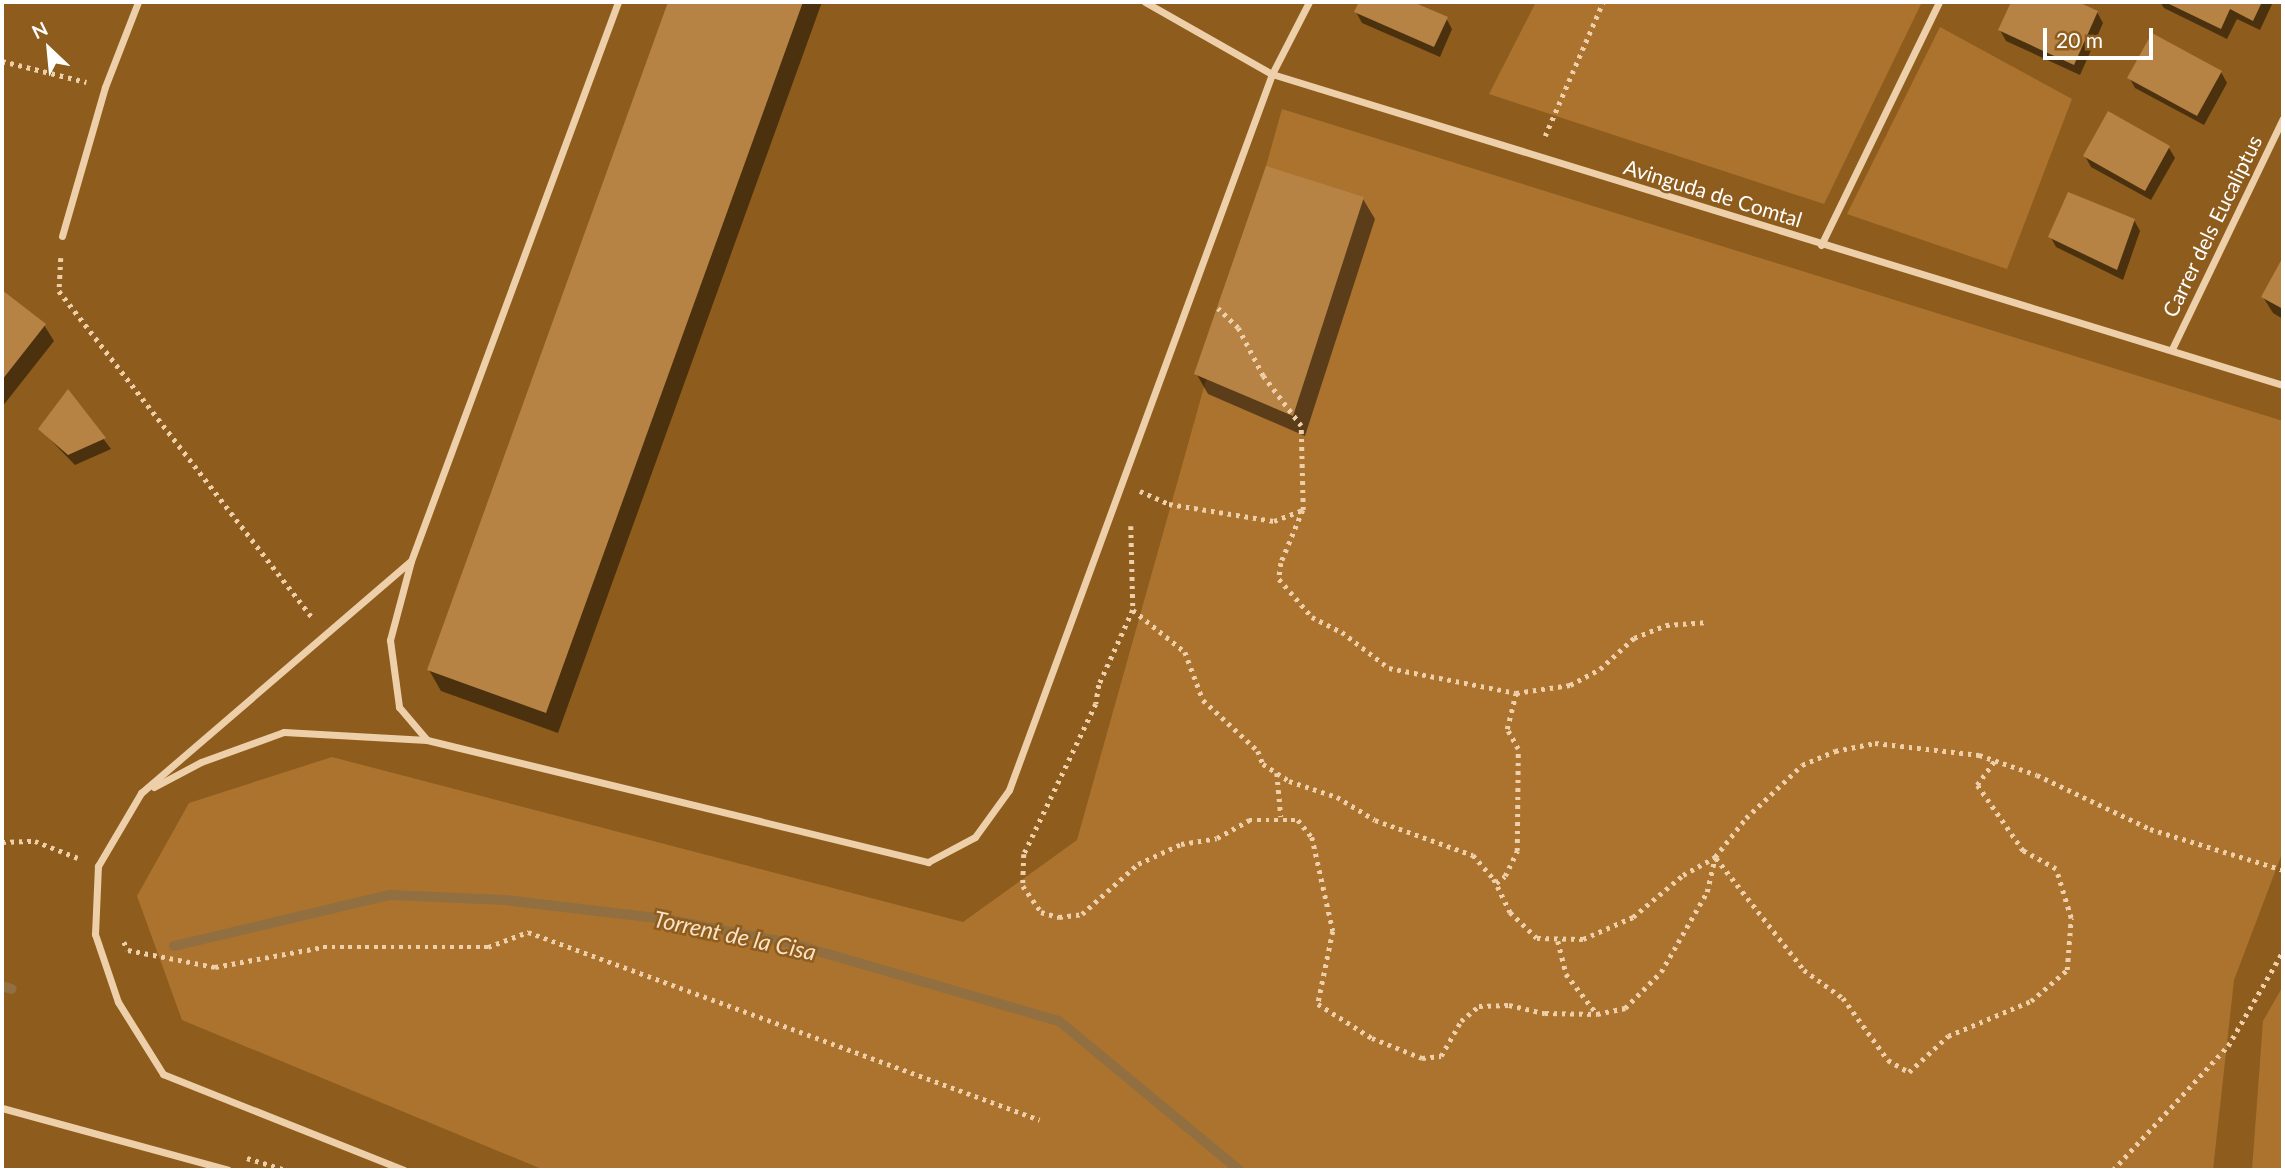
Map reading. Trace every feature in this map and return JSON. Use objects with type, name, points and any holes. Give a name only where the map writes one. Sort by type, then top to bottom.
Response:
[{"type":"street","points":[[62,236],[106,87],[138,2]]},
{"type":"street","points":[[427,740],[399,707],[390,640],[411,561],[618,2]]},
{"type":"street","name":"Avinguda de Comtal","points":[[1145,2],[1272,74],[2283,385]]},
{"type":"street","points":[[141,793],[201,762],[284,732],[427,740],[928,862],[975,837],[1009,790],[1272,74],[1309,2]]},
{"type":"street","points":[[1821,245],[1939,2]]},
{"type":"street","name":"Carrer dels Eucaliptus","points":[[2172,349],[2283,118]]},
{"type":"street","points":[[404,1170],[163,1074],[118,1002],[95,934],[98,866],[141,793],[328,638],[411,561]]},
{"type":"street","points":[[2,1108],[228,1170]]},
{"type":"path","points":[[1543,140],[1603,2]]},
{"type":"path","points":[[2,61],[106,87]]},
{"type":"path","points":[[62,236],[59,291],[328,638]]},
{"type":"path","points":[[1218,309],[1238,328],[1263,376],[1301,426],[1303,510],[1281,563],[1279,579],[1312,617],[1342,632],[1389,668],[1516,694],[1570,685],[1600,669],[1634,639],[1666,625],[1705,622]]},
{"type":"path","points":[[1129,487],[1169,504],[1274,521],[1303,510]]},
{"type":"path","points":[[1130,520],[1133,610],[1099,685],[1096,704],[1024,854],[1023,886],[1041,912],[1059,917],[1083,914],[1138,864],[1181,844],[1217,838],[1249,820],[1281,817],[1298,820],[1312,836],[1333,931],[1318,1004],[1347,1023],[1422,1058],[1441,1056],[1461,1021],[1479,1006],[1597,1014],[1625,1008],[1661,972],[1707,892],[1715,857]]},
{"type":"path","points":[[1133,610],[1185,652],[1203,700],[1258,751],[1263,764],[1337,797],[1395,829],[1473,855],[1496,883],[1510,912],[1537,938],[1558,941],[1583,939],[1633,917],[1683,875],[1715,857],[1746,818],[1802,765],[1835,751],[1875,743],[1995,760],[2037,775],[2150,829],[2283,870]]},
{"type":"path","points":[[1496,883],[1505,876],[1517,851],[1518,748],[1507,729],[1516,694]]},
{"type":"path","points":[[1715,857],[1804,970],[1843,998],[1888,1060],[1909,1072],[1948,1037],[1990,1015],[2007,1014],[2031,1001],[2067,970],[2071,918],[2056,869],[2023,851],[1978,785],[1995,760]]},
{"type":"path","points":[[1277,772],[1281,817]]},
{"type":"path","points":[[2,842],[35,841],[98,866]]},
{"type":"path","points":[[118,929],[128,950],[215,967],[323,947],[488,947],[528,932],[1040,1120]]},
{"type":"path","points":[[1558,941],[1566,974],[1597,1014]]},
{"type":"path","points":[[2113,1170],[2228,1046],[2283,951]]},
{"type":"shaded area","points":[[1536,2],[1922,2],[1824,204],[1489,94]]},
{"type":"shaded area","points":[[1940,27],[2072,99],[2007,269],[1847,214]]},
{"type":"shaded area","points":[[1282,109],[2283,421],[2283,851],[2234,980],[2213,1170],[544,1170],[182,1020],[137,896],[189,803],[332,757],[963,922],[1077,840]]},
{"type":"shaded area","points":[[2283,986],[2283,1170],[2252,1170],[2263,1021]]},
{"type":"building","points":[[668,2],[803,2],[546,713],[427,670]]},
{"type":"building","points":[[1359,2],[1413,2],[1448,17],[1434,47],[1354,12]]},
{"type":"building","points":[[2011,2],[2078,2],[2098,11],[2074,65],[1998,30]]},
{"type":"building","points":[[2165,2],[2262,2],[2253,21],[2230,9],[2221,29]]},
{"type":"building","points":[[2152,33],[2222,71],[2197,116],[2127,78]]},
{"type":"building","points":[[2108,111],[2170,146],[2145,191],[2083,156]]},
{"type":"building","points":[[1266,166],[1364,197],[1293,416],[1194,374]]},
{"type":"building","points":[[2068,192],[2135,219],[2117,270],[2048,237]]},
{"type":"building","points":[[2283,257],[2283,309],[2261,297]]},
{"type":"building","points":[[2,290],[46,324],[2,380]]},
{"type":"building","points":[[68,389],[106,438],[68,455],[38,429]]},
{"type":"waterway","name":"Torrent de la Cisa","points":[[174,946],[390,895],[505,900],[665,919],[790,943],[1059,1021],[1239,1170]]},
{"type":"waterway","name":"Torrent de la Cisa","points":[[2,986],[12,989]]}]
